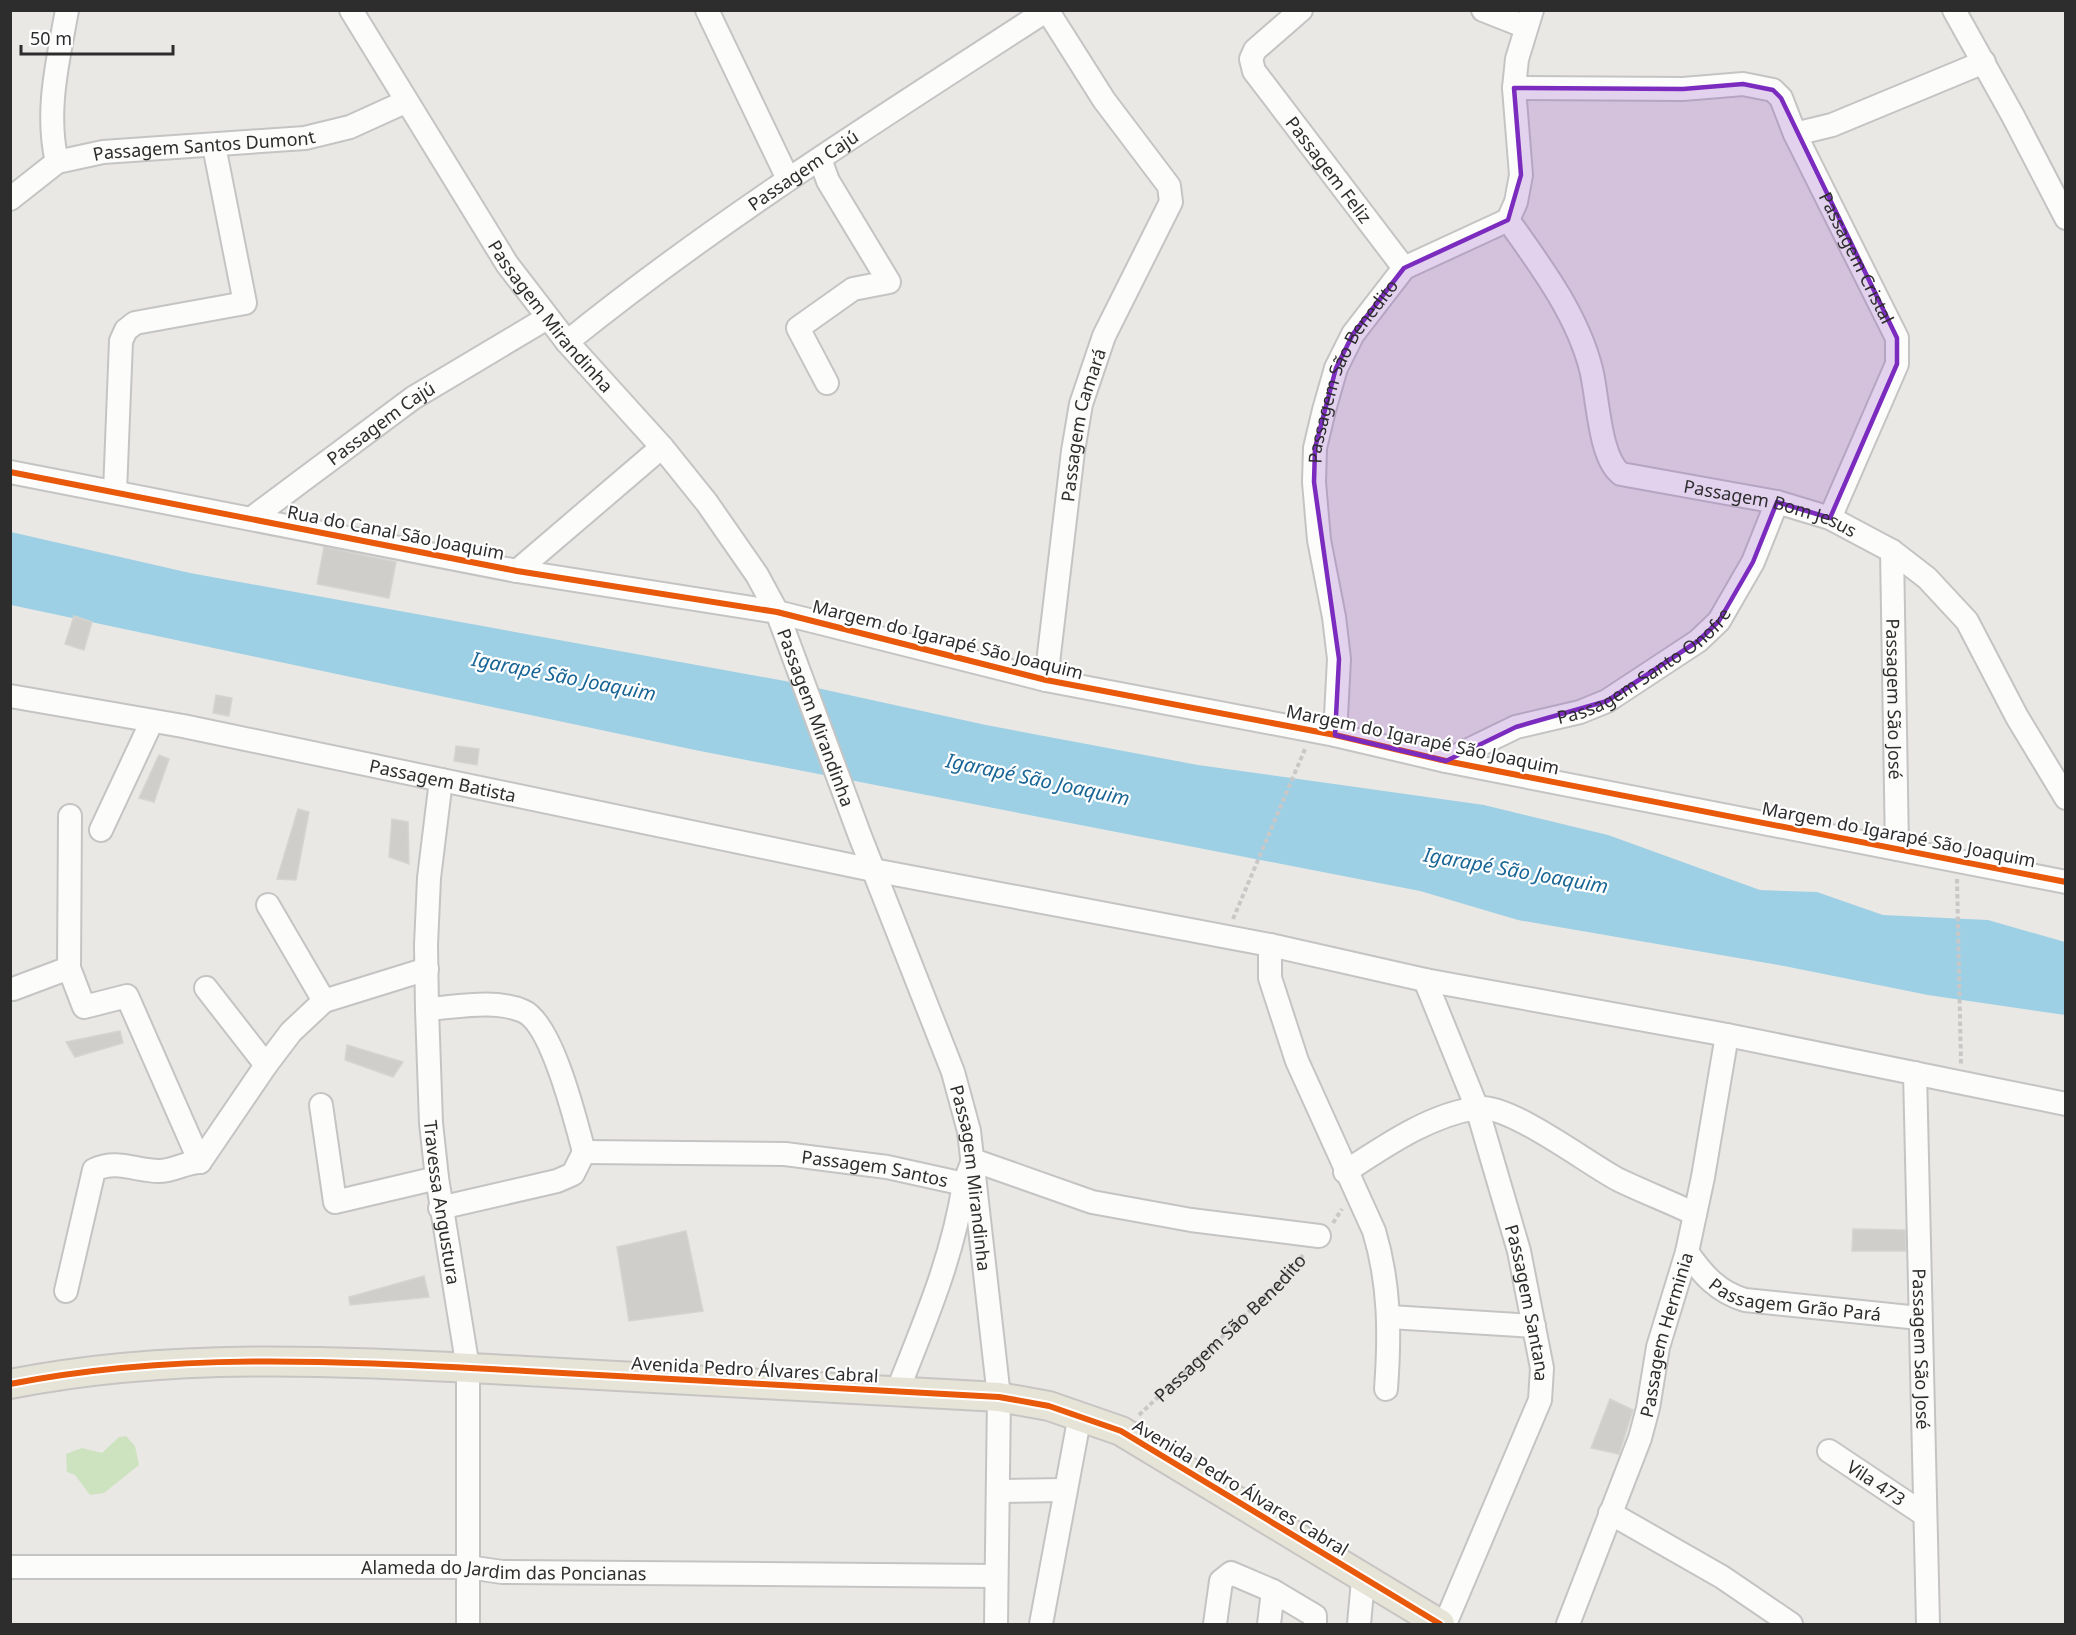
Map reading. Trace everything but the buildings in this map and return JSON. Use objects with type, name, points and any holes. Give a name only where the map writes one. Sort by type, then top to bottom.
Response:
[{"type":"main road","name":"Avenida Pedro Álvares Cabral","points":[[10,1384],[133,1365],[251,1360],[468,1368],[999,1397],[1049,1406],[1080,1415],[1120,1431],[1363,1580],[1440,1624]]},
{"type":"street","points":[[57,162],[52,123],[52,93],[67,10]]},
{"type":"street","name":"Passagem Mirandinha","points":[[351,10],[405,102],[507,264],[547,318],[662,447],[727,530],[780,621],[860,836],[952,1072],[969,1131],[999,1397]]},
{"type":"street","points":[[707,10],[788,179]]},
{"type":"street","name":"Passagem Feliz","points":[[1301,10],[1255,50],[1251,59],[1254,71],[1404,268]]},
{"type":"street","points":[[1484,10],[1529,19],[1517,59],[1514,88],[1521,175],[1518,196],[1508,220]]},
{"type":"street","points":[[1954,10],[2066,218]]},
{"type":"street","name":"Passagem Cajú","points":[[567,342],[675,258],[788,179],[1047,11]]},
{"type":"street","name":"Passagem Camará","points":[[1046,680],[1073,451],[1081,404],[1104,336],[1171,202],[1169,186],[1104,100],[1047,11]]},
{"type":"street","points":[[1795,134],[1832,125],[1984,62]]},
{"type":"street","name":"Passagem Cristal","points":[[1514,88],[1683,89],[1743,84],[1773,90],[1781,98],[1795,134],[1897,338],[1897,364],[1830,518]]},
{"type":"street","name":"Passagem Santos Dumont","points":[[10,199],[57,162],[103,152],[214,146],[328,133],[377,116],[405,102]]},
{"type":"street","points":[[115,492],[121,341],[126,330],[135,323],[243,305],[245,302],[214,146]]},
{"type":"street","points":[[819,159],[828,181],[889,282],[854,289],[798,328],[826,383]]},
{"type":"street","name":"Passagem São Benedito","points":[[1335,735],[1338,659],[1334,617],[1319,540],[1314,482],[1315,448],[1336,368],[1372,306],[1404,268],[1508,220]]},
{"type":"street","name":"Passagem Bom Jesus","points":[[1508,220],[1545,273],[1579,335],[1591,366],[1607,454],[1616,470],[1622,474],[1777,502],[1830,518],[1892,551],[1927,578],[1967,621],[2022,726],[2066,798]]},
{"type":"street","name":"Passagem Cajú","points":[[252,518],[413,398],[547,318]]},
{"type":"street","points":[[518,571],[662,447]]},
{"type":"street","name":"Rua do Canal São Joaquim","points":[[10,472],[780,621]]},
{"type":"street","name":"Passagem Santo Onofre","points":[[1446,760],[1516,727],[1580,712],[1607,701],[1698,641],[1719,621],[1754,562],[1777,502]]},
{"type":"street","name":"Passagem São José","points":[[1892,551],[1897,849]]},
{"type":"street","name":"Margem do Igarapé São Joaquim","points":[[780,621],[1046,680],[1335,735],[1446,760],[2066,882]]},
{"type":"street","name":"Passagem Batista","points":[[10,696],[152,721],[873,870]]},
{"type":"street","points":[[101,830],[152,721]]},
{"type":"street","name":"Travessa Angustura","points":[[441,780],[429,879],[427,1009],[431,1123],[440,1208],[468,1368],[468,1624]]},
{"type":"street","points":[[70,816],[69,968],[84,1007],[127,996],[200,1162]]},
{"type":"street","points":[[873,870],[1226,936],[1425,980],[1727,1035],[2066,1104]]},
{"type":"street","points":[[268,905],[324,1001]]},
{"type":"street","points":[[1270,945],[1270,978],[1278,1008],[1312,1098],[1380,1251],[1390,1317],[1386,1389]]},
{"type":"street","points":[[13,989],[69,968]]},
{"type":"street","points":[[66,1290],[94,1170],[103,1166],[124,1164],[158,1171],[200,1162],[291,1032],[324,1001],[427,969]]},
{"type":"street","name":"Passagem Santana","points":[[1425,980],[1477,1108],[1519,1251],[1542,1368],[1540,1400],[1445,1624]]},
{"type":"street","points":[[206,988],[266,1065]]},
{"type":"street","points":[[427,1009],[507,1006],[526,1012],[546,1036],[570,1100],[584,1152],[573,1174],[557,1181],[440,1208]]},
{"type":"street","name":"Passagem Herminia","points":[[1568,1624],[1640,1438],[1648,1408],[1658,1347],[1687,1252],[1727,1035]]},
{"type":"street","name":"Passagem São José","points":[[1916,1073],[1919,1318],[1928,1624]]},
{"type":"street","points":[[321,1105],[335,1203],[437,1178]]},
{"type":"street","points":[[1349,1181],[1430,1122],[1477,1108],[1490,1108],[1507,1114],[1618,1179],[1695,1214]]},
{"type":"street","name":"Passagem Santos","points":[[584,1152],[785,1154],[887,1167],[964,1184],[973,1160],[1092,1202],[1191,1220],[1319,1236]]},
{"type":"street","points":[[897,1392],[938,1287],[955,1233],[964,1184]]},
{"type":"street","name":"Passagem Grão Pará","points":[[1687,1252],[1715,1286],[1727,1295],[1745,1300],[1919,1318]]},
{"type":"street","points":[[1390,1317],[1534,1326]]},
{"type":"street","points":[[996,1624],[999,1397]]},
{"type":"street","points":[[1041,1624],[1080,1415]]},
{"type":"street","name":"Vila 473","points":[[1829,1450],[1924,1515]]},
{"type":"street","points":[[998,1491],[1065,1490]]},
{"type":"street","points":[[1610,1513],[1722,1577],[1791,1624]]},
{"type":"street","name":"Alameda do Jardim das Poncianas","points":[[10,1568],[468,1567],[502,1572],[996,1576]]},
{"type":"street","points":[[1215,1624],[1221,1581],[1231,1573],[1274,1591],[1315,1616],[1315,1624]]},
{"type":"street","points":[[1359,1624],[1363,1580]]},
{"type":"street","points":[[1269,1624],[1274,1591]]},
{"type":"path","points":[[1226,936],[1293,776]]},
{"type":"path","points":[[1957,898],[1962,1083]]},
{"type":"highlighted area","points":[[1743,84],[1773,90],[1781,98],[1897,338],[1897,364],[1830,518],[1777,502],[1753,562],[1719,621],[1698,641],[1607,701],[1516,727],[1446,761],[1335,735],[1339,659],[1314,482],[1315,448],[1336,368],[1353,334],[1404,268],[1508,220],[1521,175],[1514,88],[1683,89]]},
{"type":"green space","points":[[126,1436],[135,1446],[139,1465],[104,1493],[90,1495],[75,1475],[67,1472],[66,1454],[82,1448],[102,1453],[119,1437]]},
{"type":"water","name":"Igarapé São Joaquim","points":[[11,532],[190,573],[785,681],[986,725],[1198,765],[1484,805],[1608,835],[1760,890],[1817,892],[1883,915],[1988,920],[2065,942],[2065,1015],[1928,995],[1784,966],[1518,920],[1420,891],[695,750],[11,605]]},
{"type":"cycle path","points":[[10,472],[517,571],[777,612],[1046,680],[1335,735],[1446,761],[2066,882]]},
{"type":"cycle path","points":[[10,1384],[74,1373],[139,1366],[268,1361],[461,1368],[999,1397],[1049,1406],[1121,1431],[1440,1624]]}]
